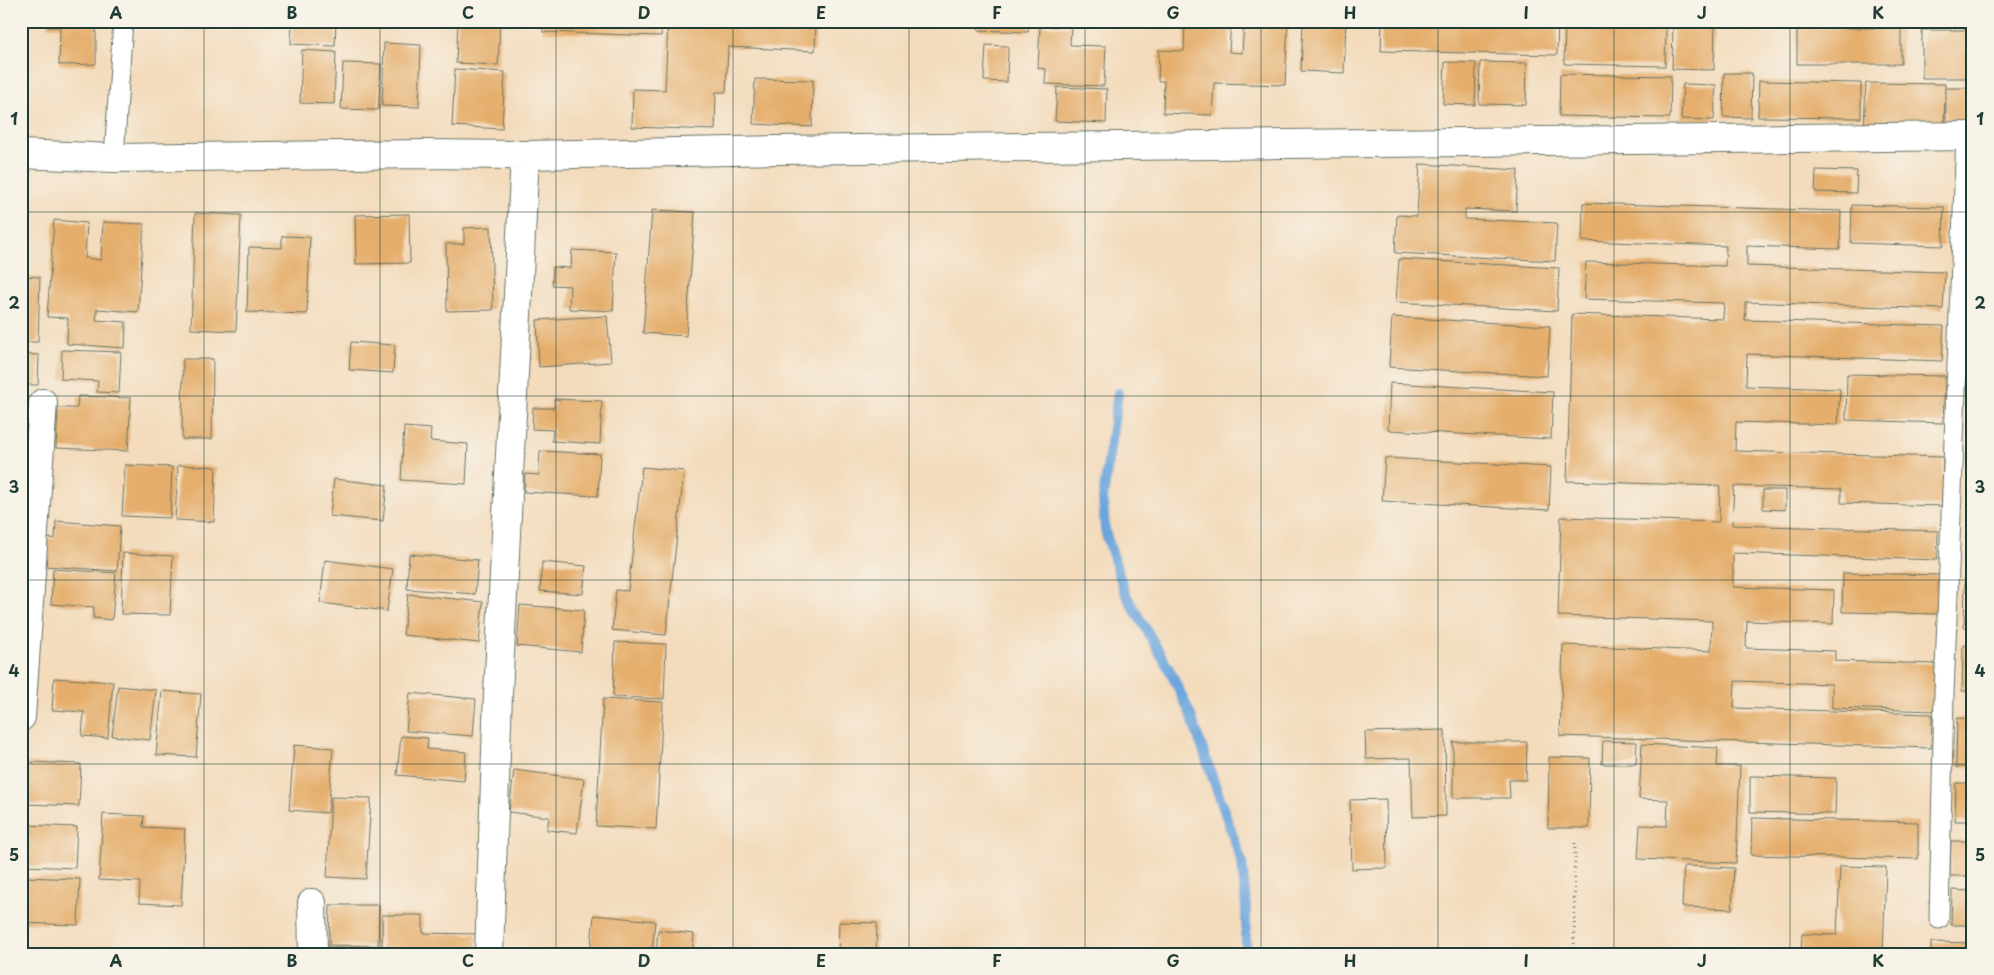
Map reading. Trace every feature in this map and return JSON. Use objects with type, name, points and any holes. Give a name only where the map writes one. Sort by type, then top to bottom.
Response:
[{"type":"street","points":[[21,154],[114,158],[422,154],[525,156],[767,150],[1969,136]]},
{"type":"street","points":[[489,954],[498,694],[525,156]]},
{"type":"street","points":[[21,717],[44,403]]},
{"type":"street","points":[[312,903],[313,954]]},
{"type":"lane","points":[[114,158],[123,21]]},
{"type":"lane","points":[[1939,918],[1944,694],[1969,136]]},
{"type":"path","points":[[1574,954],[1575,843]]},
{"type":"building","points":[[48,21],[96,21],[96,64],[59,65],[60,27],[48,27]]},
{"type":"building","points":[[292,21],[336,21],[335,46],[291,44]]},
{"type":"building","points":[[458,21],[500,21],[498,65],[456,63]]},
{"type":"building","points":[[543,21],[662,21],[661,36],[543,32]]},
{"type":"building","points":[[668,21],[816,21],[815,51],[728,47],[726,92],[716,92],[715,130],[632,127],[633,89],[665,90]]},
{"type":"building","points":[[979,21],[1029,21],[1028,32],[978,30]]},
{"type":"building","points":[[1185,21],[1231,21],[1229,52],[1242,53],[1244,21],[1288,21],[1285,85],[1214,83],[1212,115],[1163,113],[1164,81],[1158,81],[1159,50],[1184,51]]},
{"type":"building","points":[[1303,21],[1346,21],[1344,73],[1301,71]]},
{"type":"building","points":[[1382,21],[1558,21],[1557,55],[1381,51]]},
{"type":"building","points":[[1673,21],[1715,21],[1714,70],[1672,69]]},
{"type":"building","points":[[1801,21],[1973,21],[1973,23],[1801,25]]},
{"type":"building","points":[[1565,24],[1666,26],[1665,66],[1564,64]]},
{"type":"building","points":[[1040,26],[1071,27],[1070,45],[1106,46],[1104,86],[1045,84],[1046,69],[1038,68]]},
{"type":"building","points":[[1797,28],[1901,28],[1901,64],[1797,64]]},
{"type":"building","points":[[1922,30],[1973,30],[1973,78],[1922,78]]},
{"type":"building","points":[[384,43],[421,45],[419,107],[382,106]]},
{"type":"building","points":[[986,45],[1008,46],[1007,82],[984,81]]},
{"type":"building","points":[[302,50],[336,52],[334,104],[300,103]]},
{"type":"building","points":[[1445,62],[1476,63],[1475,105],[1443,104]]},
{"type":"building","points":[[1480,62],[1527,63],[1526,105],[1479,104]]},
{"type":"building","points":[[343,63],[381,64],[378,110],[341,109]]},
{"type":"building","points":[[455,69],[505,72],[502,129],[452,126]]},
{"type":"building","points":[[1724,73],[1752,73],[1751,118],[1723,117]]},
{"type":"building","points":[[1560,74],[1671,76],[1670,118],[1559,116]]},
{"type":"building","points":[[755,79],[813,80],[812,127],[753,124]]},
{"type":"building","points":[[1759,81],[1861,83],[1861,118],[1758,117]]},
{"type":"building","points":[[1866,83],[1945,84],[1944,131],[1864,129]]},
{"type":"building","points":[[1683,84],[1716,85],[1714,120],[1681,119]]},
{"type":"building","points":[[1057,87],[1107,89],[1106,123],[1055,121]]},
{"type":"building","points":[[1946,88],[1973,88],[1973,130],[1946,130]]},
{"type":"building","points":[[1420,164],[1518,170],[1516,211],[1465,209],[1465,219],[1557,223],[1555,261],[1395,253],[1397,215],[1417,216]]},
{"type":"building","points":[[1816,170],[1857,171],[1856,193],[1815,192]]},
{"type":"building","points":[[1583,203],[1841,211],[1840,249],[1747,246],[1747,266],[1945,272],[1943,309],[1746,302],[1745,320],[1944,326],[1942,361],[1747,354],[1746,386],[1840,389],[1838,425],[1736,422],[1735,451],[1943,457],[1942,506],[1841,503],[1841,489],[1734,486],[1732,525],[1938,531],[1937,560],[1733,553],[1733,587],[1834,590],[1833,624],[1747,621],[1746,648],[1835,651],[1835,661],[1938,664],[1936,711],[1832,708],[1832,684],[1735,681],[1734,708],[1932,714],[1931,748],[1560,736],[1563,645],[1711,651],[1712,621],[1558,616],[1561,517],[1719,522],[1720,486],[1567,481],[1572,314],[1723,319],[1724,303],[1584,299],[1586,262],[1725,266],[1726,246],[1582,241]]},
{"type":"building","points":[[1852,205],[1944,207],[1943,246],[1851,243]]},
{"type":"building","points":[[652,210],[695,212],[686,336],[643,333]]},
{"type":"building","points":[[195,213],[241,215],[236,331],[191,329]]},
{"type":"building","points":[[409,214],[410,263],[356,264],[355,215]]},
{"type":"building","points":[[54,220],[87,223],[85,258],[101,260],[103,222],[144,224],[138,312],[97,309],[96,320],[126,322],[125,348],[67,344],[68,318],[47,317]]},
{"type":"building","points":[[491,227],[493,310],[447,311],[446,244],[464,244],[464,228]]},
{"type":"building","points":[[1970,233],[1973,233],[1973,272],[1969,272]]},
{"type":"building","points":[[282,236],[310,237],[307,314],[247,312],[249,247],[282,248]]},
{"type":"building","points":[[572,250],[616,252],[613,311],[569,309],[570,286],[552,285],[553,267],[571,268]]},
{"type":"building","points":[[1399,259],[1559,268],[1557,311],[1396,302]]},
{"type":"building","points":[[21,276],[40,277],[38,342],[21,342]]},
{"type":"building","points":[[607,316],[611,362],[539,367],[537,320]]},
{"type":"building","points":[[1392,317],[1550,326],[1547,376],[1389,367]]},
{"type":"building","points":[[1970,326],[1973,327],[1973,389],[1967,389]]},
{"type":"building","points":[[351,342],[395,345],[393,373],[349,370]]},
{"type":"building","points":[[62,350],[121,352],[119,393],[97,392],[98,381],[61,379]]},
{"type":"building","points":[[21,354],[39,355],[38,385],[21,385]]},
{"type":"building","points":[[183,359],[213,359],[212,439],[182,439]]},
{"type":"building","points":[[1847,374],[1945,376],[1943,423],[1846,420]]},
{"type":"building","points":[[1390,383],[1553,392],[1551,439],[1388,430]]},
{"type":"building","points":[[78,396],[131,398],[128,451],[56,448],[58,408],[77,408]]},
{"type":"building","points":[[554,399],[602,401],[600,444],[552,441],[553,430],[532,429],[533,408],[554,408]]},
{"type":"building","points":[[404,427],[431,429],[430,441],[468,444],[466,484],[401,480]]},
{"type":"building","points":[[540,451],[600,454],[598,496],[524,492],[525,474],[539,475]]},
{"type":"building","points":[[1385,458],[1551,467],[1549,510],[1382,501]]},
{"type":"building","points":[[125,465],[172,467],[170,518],[122,516]]},
{"type":"building","points":[[178,465],[216,467],[214,522],[175,520]]},
{"type":"building","points":[[642,467],[684,471],[666,635],[612,630],[616,590],[628,591]]},
{"type":"building","points":[[334,479],[387,485],[383,521],[330,516]]},
{"type":"building","points":[[1763,490],[1785,490],[1785,510],[1763,509]]},
{"type":"building","points":[[56,521],[120,526],[117,571],[44,566],[46,538],[55,539]]},
{"type":"building","points":[[123,553],[173,556],[170,615],[121,614]]},
{"type":"building","points":[[409,554],[478,560],[475,594],[407,589]]},
{"type":"building","points":[[325,560],[393,569],[387,611],[320,603]]},
{"type":"building","points":[[542,562],[586,566],[583,594],[540,591]]},
{"type":"building","points":[[53,569],[116,573],[112,620],[93,618],[94,607],[51,604]]},
{"type":"building","points":[[1843,573],[1942,575],[1941,614],[1842,612]]},
{"type":"building","points":[[1965,577],[1973,578],[1973,627],[1964,627]]},
{"type":"building","points":[[408,594],[483,602],[479,643],[403,635]]},
{"type":"building","points":[[520,605],[584,610],[581,652],[517,646]]},
{"type":"building","points":[[615,642],[666,644],[664,699],[613,697]]},
{"type":"building","points":[[1963,645],[1973,646],[1973,691],[1962,691]]},
{"type":"building","points":[[54,678],[113,682],[108,738],[82,736],[84,712],[52,710]]},
{"type":"building","points":[[118,686],[156,690],[150,740],[112,736]]},
{"type":"building","points":[[162,691],[201,694],[196,757],[156,755]]},
{"type":"building","points":[[410,693],[476,699],[473,736],[406,731]]},
{"type":"building","points":[[603,699],[663,702],[656,829],[596,826]]},
{"type":"building","points":[[1957,718],[1973,719],[1973,767],[1956,767]]},
{"type":"building","points":[[1445,730],[1446,816],[1413,817],[1411,758],[1366,759],[1365,732]]},
{"type":"building","points":[[401,736],[428,738],[427,749],[466,752],[464,781],[397,775]]},
{"type":"building","points":[[1603,741],[1637,742],[1636,764],[1602,764]]},
{"type":"building","points":[[1453,742],[1527,742],[1526,780],[1509,780],[1510,798],[1453,798]]},
{"type":"building","points":[[1642,744],[1718,748],[1717,766],[1740,766],[1736,863],[1638,859],[1640,825],[1667,826],[1668,800],[1639,799]]},
{"type":"building","points":[[294,745],[333,748],[328,813],[289,810]]},
{"type":"building","points":[[1549,757],[1590,758],[1589,828],[1548,828]]},
{"type":"building","points":[[28,762],[81,764],[79,806],[26,804]]},
{"type":"building","points":[[514,770],[584,779],[577,833],[547,830],[549,817],[509,812]]},
{"type":"building","points":[[1750,776],[1836,778],[1835,814],[1750,812]]},
{"type":"building","points":[[1956,783],[1973,783],[1973,821],[1955,821]]},
{"type":"building","points":[[331,797],[371,798],[366,879],[327,877]]},
{"type":"building","points":[[1386,799],[1387,868],[1352,869],[1350,800]]},
{"type":"building","points":[[103,814],[144,816],[143,827],[185,829],[181,905],[139,903],[140,882],[99,880]]},
{"type":"building","points":[[1752,818],[1918,822],[1918,859],[1751,855]]},
{"type":"building","points":[[27,825],[77,827],[75,868],[25,866]]},
{"type":"building","points":[[1951,841],[1973,841],[1973,876],[1950,876]]},
{"type":"building","points":[[1684,866],[1734,868],[1732,909],[1682,907]]},
{"type":"building","points":[[1840,866],[1886,867],[1883,954],[1801,954],[1802,934],[1837,935]]},
{"type":"building","points":[[23,877],[80,879],[78,925],[21,923]]},
{"type":"building","points":[[1952,890],[1973,891],[1973,925],[1951,925]]},
{"type":"building","points":[[330,905],[379,905],[378,946],[329,945]]},
{"type":"building","points":[[382,915],[423,915],[423,933],[477,934],[477,954],[382,954]]},
{"type":"building","points":[[594,915],[655,921],[652,954],[590,954]]},
{"type":"building","points":[[839,922],[877,923],[876,954],[838,954]]},
{"type":"building","points":[[658,930],[694,934],[692,954],[656,954]]},
{"type":"building","points":[[1931,942],[1973,943],[1973,954],[1931,954]]},
{"type":"building","points":[[329,947],[372,948],[372,954],[329,954]]},
{"type":"waterway","points":[[1118,393],[1103,498],[1105,531],[1125,593],[1169,669],[1190,713],[1242,862],[1246,906],[1246,954]]}]
